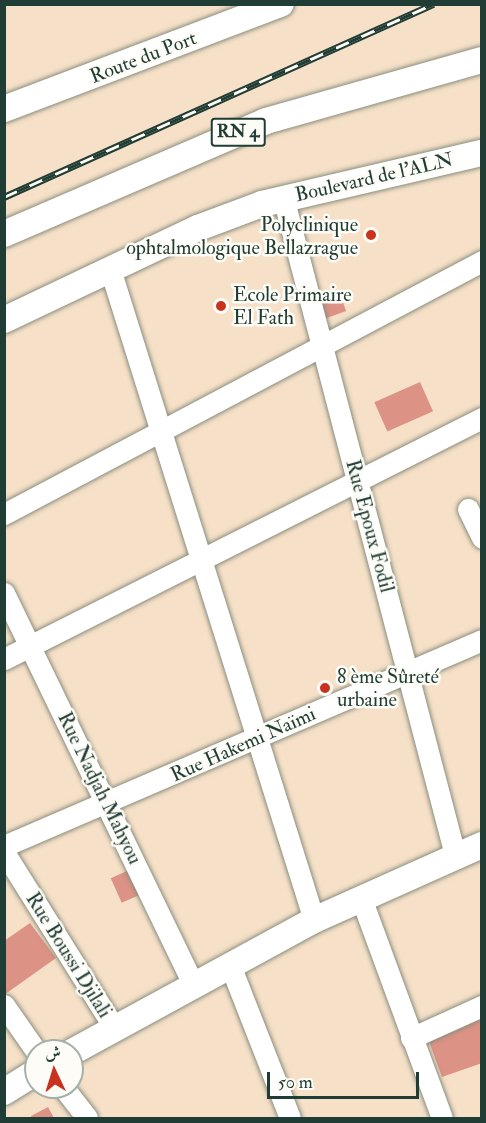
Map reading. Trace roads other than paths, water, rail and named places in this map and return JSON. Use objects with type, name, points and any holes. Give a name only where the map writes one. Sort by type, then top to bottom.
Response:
[{"type":"main road","name":"Route du Port","points":[[4,109],[282,4]]},
{"type":"main road","name":"RN 4","points":[[4,234],[266,121],[482,60]]},
{"type":"main road","name":"Boulevard de l'ALN","points":[[4,320],[110,269],[283,197],[482,153]]},
{"type":"main road","points":[[84,1046],[193,984],[314,920],[455,855],[482,845]]},
{"type":"main road","points":[[4,1092],[24,1080]]},
{"type":"street","name":"Rue Epoux Fodil","points":[[283,197],[455,855]]},
{"type":"street","points":[[4,514],[322,343],[482,261]]},
{"type":"street","points":[[110,269],[162,428],[314,920]]},
{"type":"street","points":[[4,659],[201,556],[482,418]]},
{"type":"street","points":[[468,509],[482,538]]},
{"type":"street","name":"Rue Nadjah Mahyou","points":[[4,593],[108,804],[193,984]]},
{"type":"street","name":"Rue Hakemi Naïmi","points":[[4,846],[108,804],[482,640]]},
{"type":"street","name":"Rue Boussi Djilali","points":[[4,852],[115,1029]]},
{"type":"street","points":[[360,898],[442,1119]]},
{"type":"street","points":[[230,965],[290,1119]]},
{"type":"street","points":[[4,1005],[28,1039]]},
{"type":"street","points":[[411,1038],[482,1006]]},
{"type":"street","points":[[72,1099],[87,1119]]},
{"type":"railway","points":[[4,197],[434,4]]},
{"type":"place","name":"Polyclinique ophtalmologique Bellazrague","points":[[371,235]]},
{"type":"place","name":"Ecole Primaire El Fath","points":[[221,306]]},
{"type":"place","name":"8 ème Sûreté urbaine","points":[[325,688]]}]
